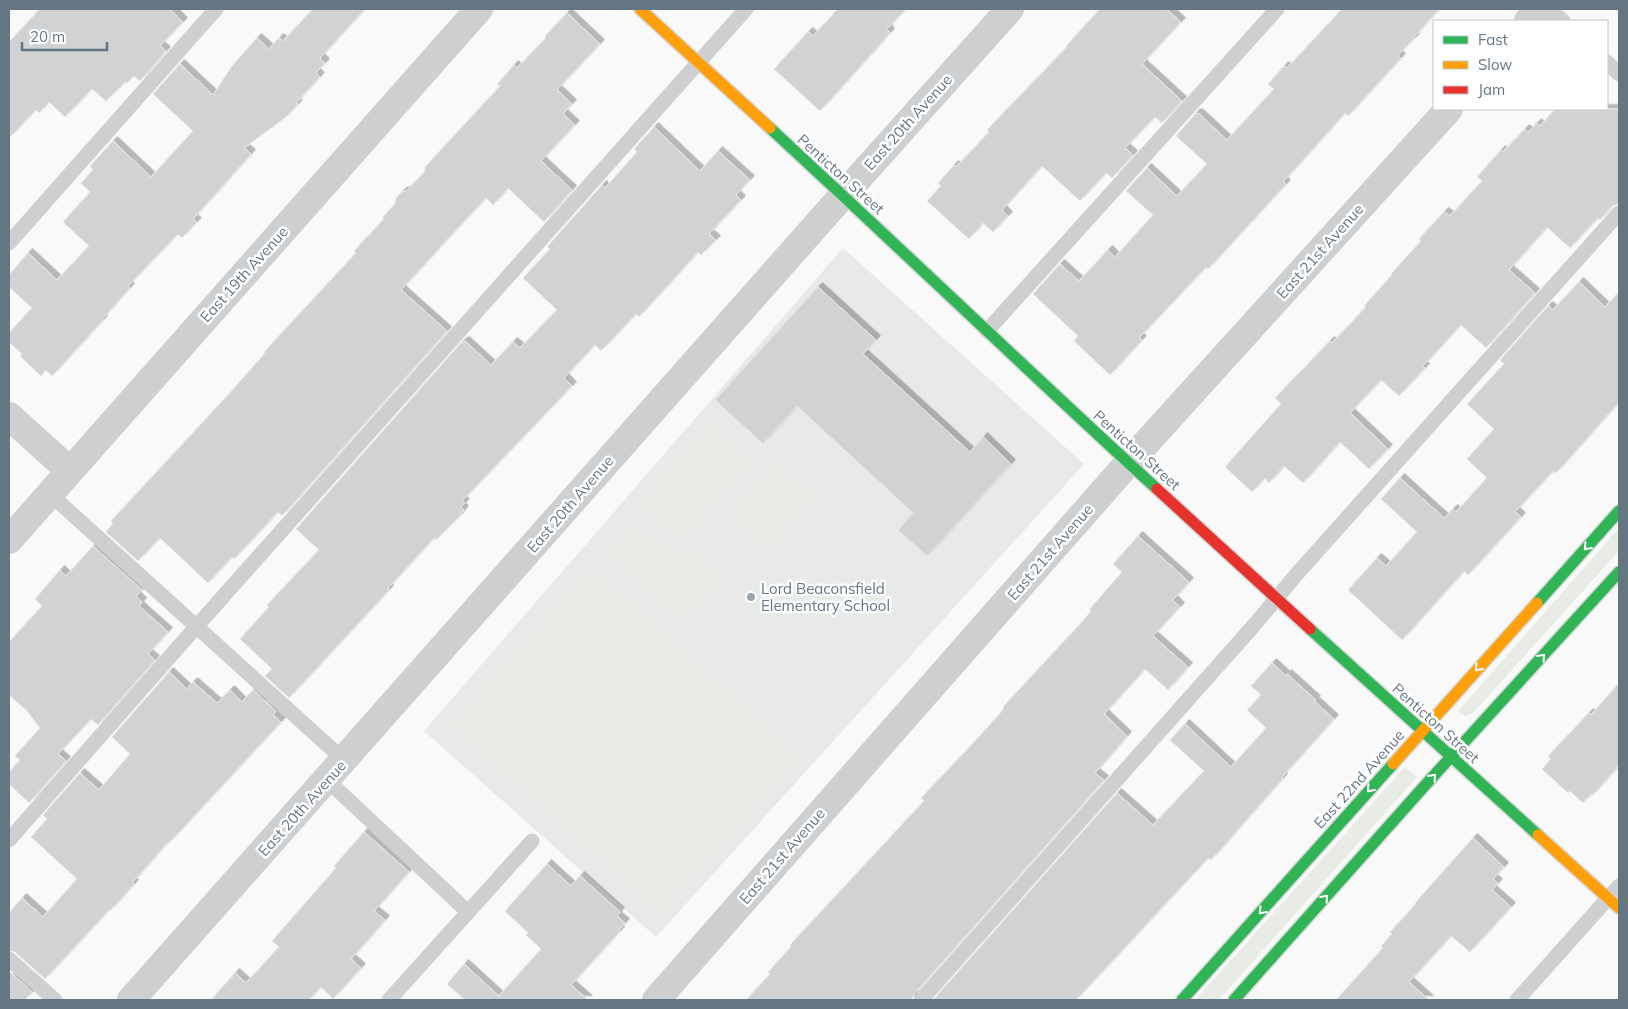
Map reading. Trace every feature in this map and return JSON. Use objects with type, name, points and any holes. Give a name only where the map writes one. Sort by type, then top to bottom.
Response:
[{"type":"street","name":"East 19th Avenue","points":[[9,540],[479,9]]},
{"type":"street","name":"Penticton Street","points":[[640,9],[906,253],[1128,462],[1614,903]]},
{"type":"street","name":"East 20th Avenue","points":[[131,1000],[842,195],[1010,9]]},
{"type":"street","points":[[1529,20],[1540,9]]},
{"type":"street","name":"East 21st Avenue","points":[[656,1000],[1128,462],[1448,110]]},
{"type":"street","points":[[9,416],[70,470]]},
{"type":"street","name":"East 22nd Avenue","points":[[1182,1000],[1619,511]]},
{"type":"street","points":[[1234,1000],[1619,572]]},
{"type":"lane","points":[[9,243],[216,9]]},
{"type":"lane","points":[[9,840],[746,9]]},
{"type":"lane","points":[[987,330],[1277,9]]},
{"type":"lane","points":[[1549,9],[1562,20]]},
{"type":"lane","points":[[1608,63],[1619,74]]},
{"type":"lane","points":[[921,1000],[1619,213]]},
{"type":"lane","points":[[50,494],[196,627],[335,770],[467,911]]},
{"type":"lane","points":[[389,1000],[467,911],[532,841]]},
{"type":"lane","points":[[1517,1000],[1614,903],[1619,886]]},
{"type":"lane","points":[[9,959],[55,1000]]},
{"type":"shaded area","name":"Lord Beaconsfield Elementary School","points":[[843,248],[1084,464],[656,937],[424,731]]},
{"type":"shaded area","points":[[709,421],[755,461],[681,544],[636,504]]},
{"type":"shaded area","points":[[774,460],[818,499],[766,552],[729,518],[753,483]]},
{"type":"shaded area","points":[[1619,528],[1619,551],[1473,713],[1466,716],[1461,714],[1459,710]]},
{"type":"shaded area","points":[[625,530],[649,530],[673,553],[692,549],[725,579],[688,618],[675,620],[605,555]]},
{"type":"shaded area","points":[[592,566],[803,757],[660,915],[449,724]]},
{"type":"shaded area","points":[[1405,767],[1417,777],[1219,1000],[1195,1000]]},
{"type":"building","points":[[40,9],[170,9],[183,22],[160,46],[166,51],[140,81],[134,76],[127,83],[125,82],[106,101],[92,89],[65,117],[49,102],[39,113],[36,110],[9,138],[9,45],[10,41]]},
{"type":"building","points":[[313,9],[365,9],[320,58],[325,63],[316,73],[320,77],[296,103],[298,104],[286,117],[244,148],[251,154],[193,219],[197,222],[182,238],[178,234],[128,286],[130,288],[103,320],[52,376],[46,370],[41,376],[20,356],[22,354],[9,342],[9,333],[32,308],[9,287],[9,275],[28,253],[57,280],[89,246],[63,222],[90,192],[81,183],[93,170],[90,166],[113,141],[151,177],[193,131],[153,94],[180,64],[213,95],[232,66],[257,38],[269,49],[279,38],[283,41]]},
{"type":"building","points":[[838,9],[906,9],[887,29],[890,33],[820,111],[774,69],[808,32],[813,36]]},
{"type":"building","points":[[1100,9],[1166,9],[1181,22],[1142,64],[1182,101],[1162,123],[1155,117],[1125,148],[1133,155],[1112,178],[1106,173],[1080,201],[1042,166],[1002,210],[1008,216],[993,232],[983,223],[969,239],[927,201],[941,186],[938,183],[954,165],[956,167],[989,132],[987,130],[1067,47]]},
{"type":"building","points":[[1342,9],[1439,9],[1398,55],[1401,58],[1348,116],[1345,113],[1283,182],[1286,184],[1208,269],[1206,267],[1139,338],[1142,340],[1110,375],[1074,341],[1078,336],[1033,294],[1060,264],[1079,281],[1108,250],[1115,257],[1153,215],[1126,191],[1147,168],[1177,196],[1207,164],[1176,136],[1196,113],[1227,140],[1274,89],[1268,84],[1284,66],[1287,68]]},
{"type":"building","points":[[567,13],[600,44],[557,90],[572,104],[563,114],[575,125],[541,161],[572,190],[544,222],[508,188],[493,205],[486,198],[453,233],[401,290],[447,331],[282,516],[278,512],[234,559],[232,557],[208,583],[160,538],[138,561],[106,532],[113,523],[111,521],[356,253],[354,251],[384,219],[382,218],[395,204],[396,198],[424,173],[425,167],[500,86],[497,84],[514,65],[517,68]]},
{"type":"building","points":[[1619,109],[1619,204],[1612,206],[1600,220],[1598,218],[1570,248],[1547,227],[1509,270],[1535,293],[1486,348],[1461,325],[1423,366],[1425,368],[1399,396],[1381,380],[1350,413],[1388,449],[1369,469],[1340,442],[1303,483],[1284,466],[1269,483],[1265,478],[1252,492],[1225,467],[1281,404],[1275,398],[1366,307],[1364,306],[1421,241],[1419,239],[1444,212],[1450,216],[1482,181],[1477,177],[1501,150],[1503,152],[1525,129],[1528,132],[1537,123],[1540,126],[1554,110]]},
{"type":"building","points":[[654,127],[700,171],[718,151],[750,180],[736,195],[741,200],[709,234],[716,240],[701,255],[698,252],[639,317],[636,314],[601,351],[595,345],[564,378],[572,386],[462,501],[465,503],[461,507],[464,510],[458,518],[436,540],[434,538],[388,588],[389,590],[289,698],[265,676],[272,669],[240,639],[269,607],[267,605],[319,550],[296,529],[460,344],[465,341],[491,365],[513,342],[520,348],[557,310],[523,278],[550,249],[547,247],[602,185],[605,188],[637,152],[634,149]]},
{"type":"building","points":[[1579,282],[1605,307],[1619,292],[1619,402],[1556,473],[1553,471],[1515,512],[1521,517],[1468,575],[1464,571],[1402,640],[1348,590],[1377,558],[1386,566],[1417,532],[1381,499],[1400,478],[1444,518],[1453,509],[1456,512],[1487,478],[1467,459],[1494,429],[1467,404],[1504,364],[1500,360],[1548,306],[1553,310]]},
{"type":"building","points":[[818,287],[876,340],[863,354],[970,452],[983,437],[1011,464],[927,556],[898,530],[913,513],[797,406],[763,444],[715,400]]},
{"type":"building","points":[[1138,536],[1189,582],[1173,600],[1180,607],[1153,636],[1188,667],[1168,690],[1145,669],[1104,714],[1127,736],[1095,773],[1104,780],[914,994],[912,1000],[746,1000],[770,974],[768,972],[791,947],[790,945],[924,801],[921,798],[1082,622],[1091,611],[1089,610],[1122,572],[1113,564]]},
{"type":"building","points":[[93,546],[142,590],[136,596],[142,602],[139,606],[168,632],[148,654],[155,660],[98,725],[91,719],[58,754],[66,761],[29,803],[9,784],[9,772],[20,760],[15,756],[40,728],[27,711],[9,695],[9,642],[42,606],[35,599],[60,570],[66,576]]},
{"type":"building","points":[[1272,663],[1316,700],[1314,701],[1334,719],[1211,860],[1208,858],[1076,1000],[933,1000],[1117,793],[1153,825],[1204,771],[1170,740],[1185,724],[1231,767],[1266,728],[1247,710],[1261,695],[1251,686]]},
{"type":"building","points":[[169,672],[187,689],[193,682],[217,703],[230,690],[242,702],[253,690],[276,711],[273,715],[281,722],[167,843],[110,911],[45,979],[15,952],[9,950],[9,913],[22,898],[43,917],[77,879],[31,837],[47,819],[43,815],[80,773],[99,790],[130,754],[112,737]]},
{"type":"building","points":[[1619,683],[1619,765],[1592,796],[1591,794],[1583,803],[1570,791],[1568,793],[1542,769],[1551,759],[1548,756],[1589,713],[1591,715]]},
{"type":"building","points":[[364,832],[409,872],[374,911],[385,920],[351,959],[361,968],[333,999],[321,987],[309,1000],[211,1000],[235,973],[246,983],[279,947],[272,941],[336,868],[334,866]]},
{"type":"building","points":[[1473,838],[1504,867],[1493,879],[1498,883],[1492,890],[1511,907],[1470,952],[1451,936],[1409,982],[1429,1000],[1336,1000],[1383,948],[1381,946],[1392,934],[1390,932]]},
{"type":"building","points":[[547,864],[571,886],[580,876],[620,912],[617,916],[625,923],[571,985],[588,1000],[465,1000],[447,984],[464,964],[499,996],[541,949],[526,935],[528,933],[505,911]]},
{"type":"building","points":[[9,971],[32,992],[25,1000],[9,1000]]},
{"type":"traffic: fast","points":[[770,128],[1157,489]]},
{"type":"traffic: fast","points":[[1537,603],[1619,511]]},
{"type":"traffic: fast","points":[[1234,1000],[1428,782],[1619,572]]},
{"type":"traffic: fast","points":[[1310,629],[1538,835]]},
{"type":"traffic: fast","points":[[1182,1000],[1393,764]]},
{"type":"traffic: slow","points":[[640,9],[770,128]]},
{"type":"traffic: slow","points":[[1393,764],[1537,603]]},
{"type":"traffic: slow","points":[[1538,835],[1619,908]]},
{"type":"traffic: jam","points":[[1157,489],[1310,629]]},
{"type":"place","name":"Lord Beaconsfield Elementary School","points":[[751,597]]}]
